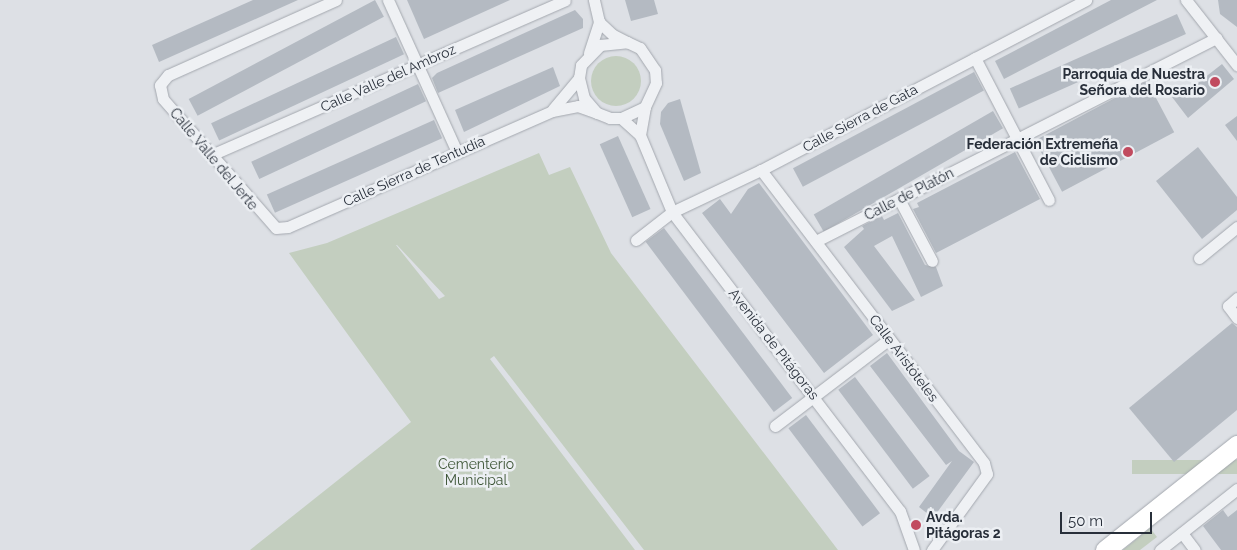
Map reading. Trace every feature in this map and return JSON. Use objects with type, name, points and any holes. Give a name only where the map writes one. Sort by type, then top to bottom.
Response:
[{"type":"main road","points":[[1105,550],[1237,445]]},
{"type":"street","name":"Calle Valle del Jerte","points":[[276,228],[163,99],[160,85],[168,75],[336,0]]},
{"type":"street","points":[[388,0],[416,66],[457,152]]},
{"type":"street","name":"Calle Valle del Ambroz","points":[[211,155],[565,0]]},
{"type":"street","points":[[594,0],[599,22],[589,53],[581,65],[579,78],[584,98],[597,113],[621,118],[645,107]]},
{"type":"street","name":"Calle Sierra de Gata","points":[[636,240],[672,212],[761,170],[1086,0]]},
{"type":"street","points":[[1186,0],[1237,65]]},
{"type":"street","points":[[599,22],[613,36],[640,48],[650,58],[656,70],[656,84],[645,107],[640,135]]},
{"type":"street","name":"Calle de Platón","points":[[816,241],[1216,38]]},
{"type":"street","points":[[589,53],[600,45],[627,42]]},
{"type":"street","points":[[975,58],[1019,138],[1049,200]]},
{"type":"street","name":"Calle Sierra de Tentudía","points":[[552,111],[579,78]]},
{"type":"street","name":"Calle Sierra de Tentudía","points":[[276,228],[288,227],[552,111],[578,106],[597,113]]},
{"type":"street","name":"Avenida de Pitágoras","points":[[621,118],[640,135],[672,212],[900,511],[914,550]]},
{"type":"street","name":"Calle Aristóteles","points":[[761,170],[983,460],[987,474],[932,550]]},
{"type":"street","points":[[899,199],[932,261]]},
{"type":"street","points":[[1199,258],[1237,227]]},
{"type":"street","points":[[1237,298],[1228,306],[1237,318]]},
{"type":"street","points":[[775,426],[889,339]]},
{"type":"street","points":[[1160,550],[1237,489]]},
{"type":"street","points":[[1182,534],[1194,550]]},
{"type":"green space","points":[[611,56],[621,56],[634,63],[641,76],[641,86],[634,99],[621,106],[611,106],[602,102],[595,95],[591,86],[591,76],[595,67],[602,60]]},
{"type":"green space","name":"Cementerio Municipal","points":[[539,153],[549,175],[570,167],[611,253],[838,550],[644,550],[494,356],[490,359],[635,550],[250,550],[411,422],[289,253],[327,243]],"holes":[[[397,245],[445,296],[439,299]]]},
{"type":"green space","points":[[1132,460],[1237,460],[1237,474],[1132,474]]},
{"type":"green space","points":[[1150,528],[1157,537],[1140,550],[1123,550]]},
{"type":"building","points":[[253,0],[298,0],[159,62],[152,45]]},
{"type":"building","points":[[375,0],[384,17],[198,116],[189,99]]},
{"type":"building","points":[[407,0],[510,0],[424,39]]},
{"type":"building","points":[[625,0],[654,0],[658,14],[631,21]]},
{"type":"building","points":[[1111,0],[1157,0],[1004,79],[995,61]]},
{"type":"building","points":[[1218,0],[1237,0],[1237,27],[1220,14]]},
{"type":"building","points":[[575,10],[583,19],[583,28],[438,93],[432,78],[437,73]]},
{"type":"building","points":[[1177,14],[1186,34],[1019,109],[1010,88]]},
{"type":"building","points":[[396,37],[404,54],[219,140],[211,123]]},
{"type":"building","points":[[1222,64],[1234,79],[1188,118],[1172,97],[1180,88],[1185,93]]},
{"type":"building","points":[[553,67],[560,86],[464,132],[455,110]]},
{"type":"building","points":[[974,72],[984,91],[803,187],[793,168]]},
{"type":"building","points":[[1147,81],[1174,132],[1062,192],[1035,141]]},
{"type":"building","points":[[418,84],[426,101],[259,179],[251,162]]},
{"type":"building","points":[[680,99],[701,173],[684,181],[660,124],[661,112],[668,103]]},
{"type":"building","points":[[993,111],[1003,128],[824,232],[814,214]]},
{"type":"building","points":[[1237,116],[1237,141],[1225,125]]},
{"type":"building","points":[[434,120],[442,138],[275,213],[267,194]]},
{"type":"building","points":[[618,136],[651,209],[632,217],[600,144]]},
{"type":"building","points":[[1198,147],[1237,197],[1237,210],[1202,239],[1156,181]]},
{"type":"building","points":[[1015,152],[1040,199],[936,253],[913,209],[919,207],[917,203]]},
{"type":"building","points":[[759,183],[873,335],[824,373],[702,213],[720,199],[731,214],[748,189]]},
{"type":"building","points":[[898,213],[925,265],[936,267],[943,286],[921,297],[892,236],[874,246],[915,300],[892,311],[844,247],[864,229],[862,226],[882,216],[884,220]]},
{"type":"building","points":[[664,228],[792,398],[774,412],[646,242]]},
{"type":"building","points":[[1232,323],[1237,327],[1237,410],[1174,462],[1129,408]]},
{"type":"building","points":[[887,353],[959,451],[974,462],[933,518],[919,507],[952,461],[946,465],[870,366]]},
{"type":"building","points":[[855,377],[930,476],[913,489],[838,390]]},
{"type":"building","points":[[806,415],[880,513],[862,526],[788,428]]},
{"type":"building","points":[[1223,510],[1228,517],[1237,510],[1237,550],[1221,550],[1203,526]]},
{"type":"place","name":"Parroquia de Nuestra Señora del Rosario","points":[[1215,82]]},
{"type":"place","name":"Federación Extremeña de Ciclismo","points":[[1128,152]]},
{"type":"place","name":"Avda. Pitágoras 2","points":[[916,525]]}]
